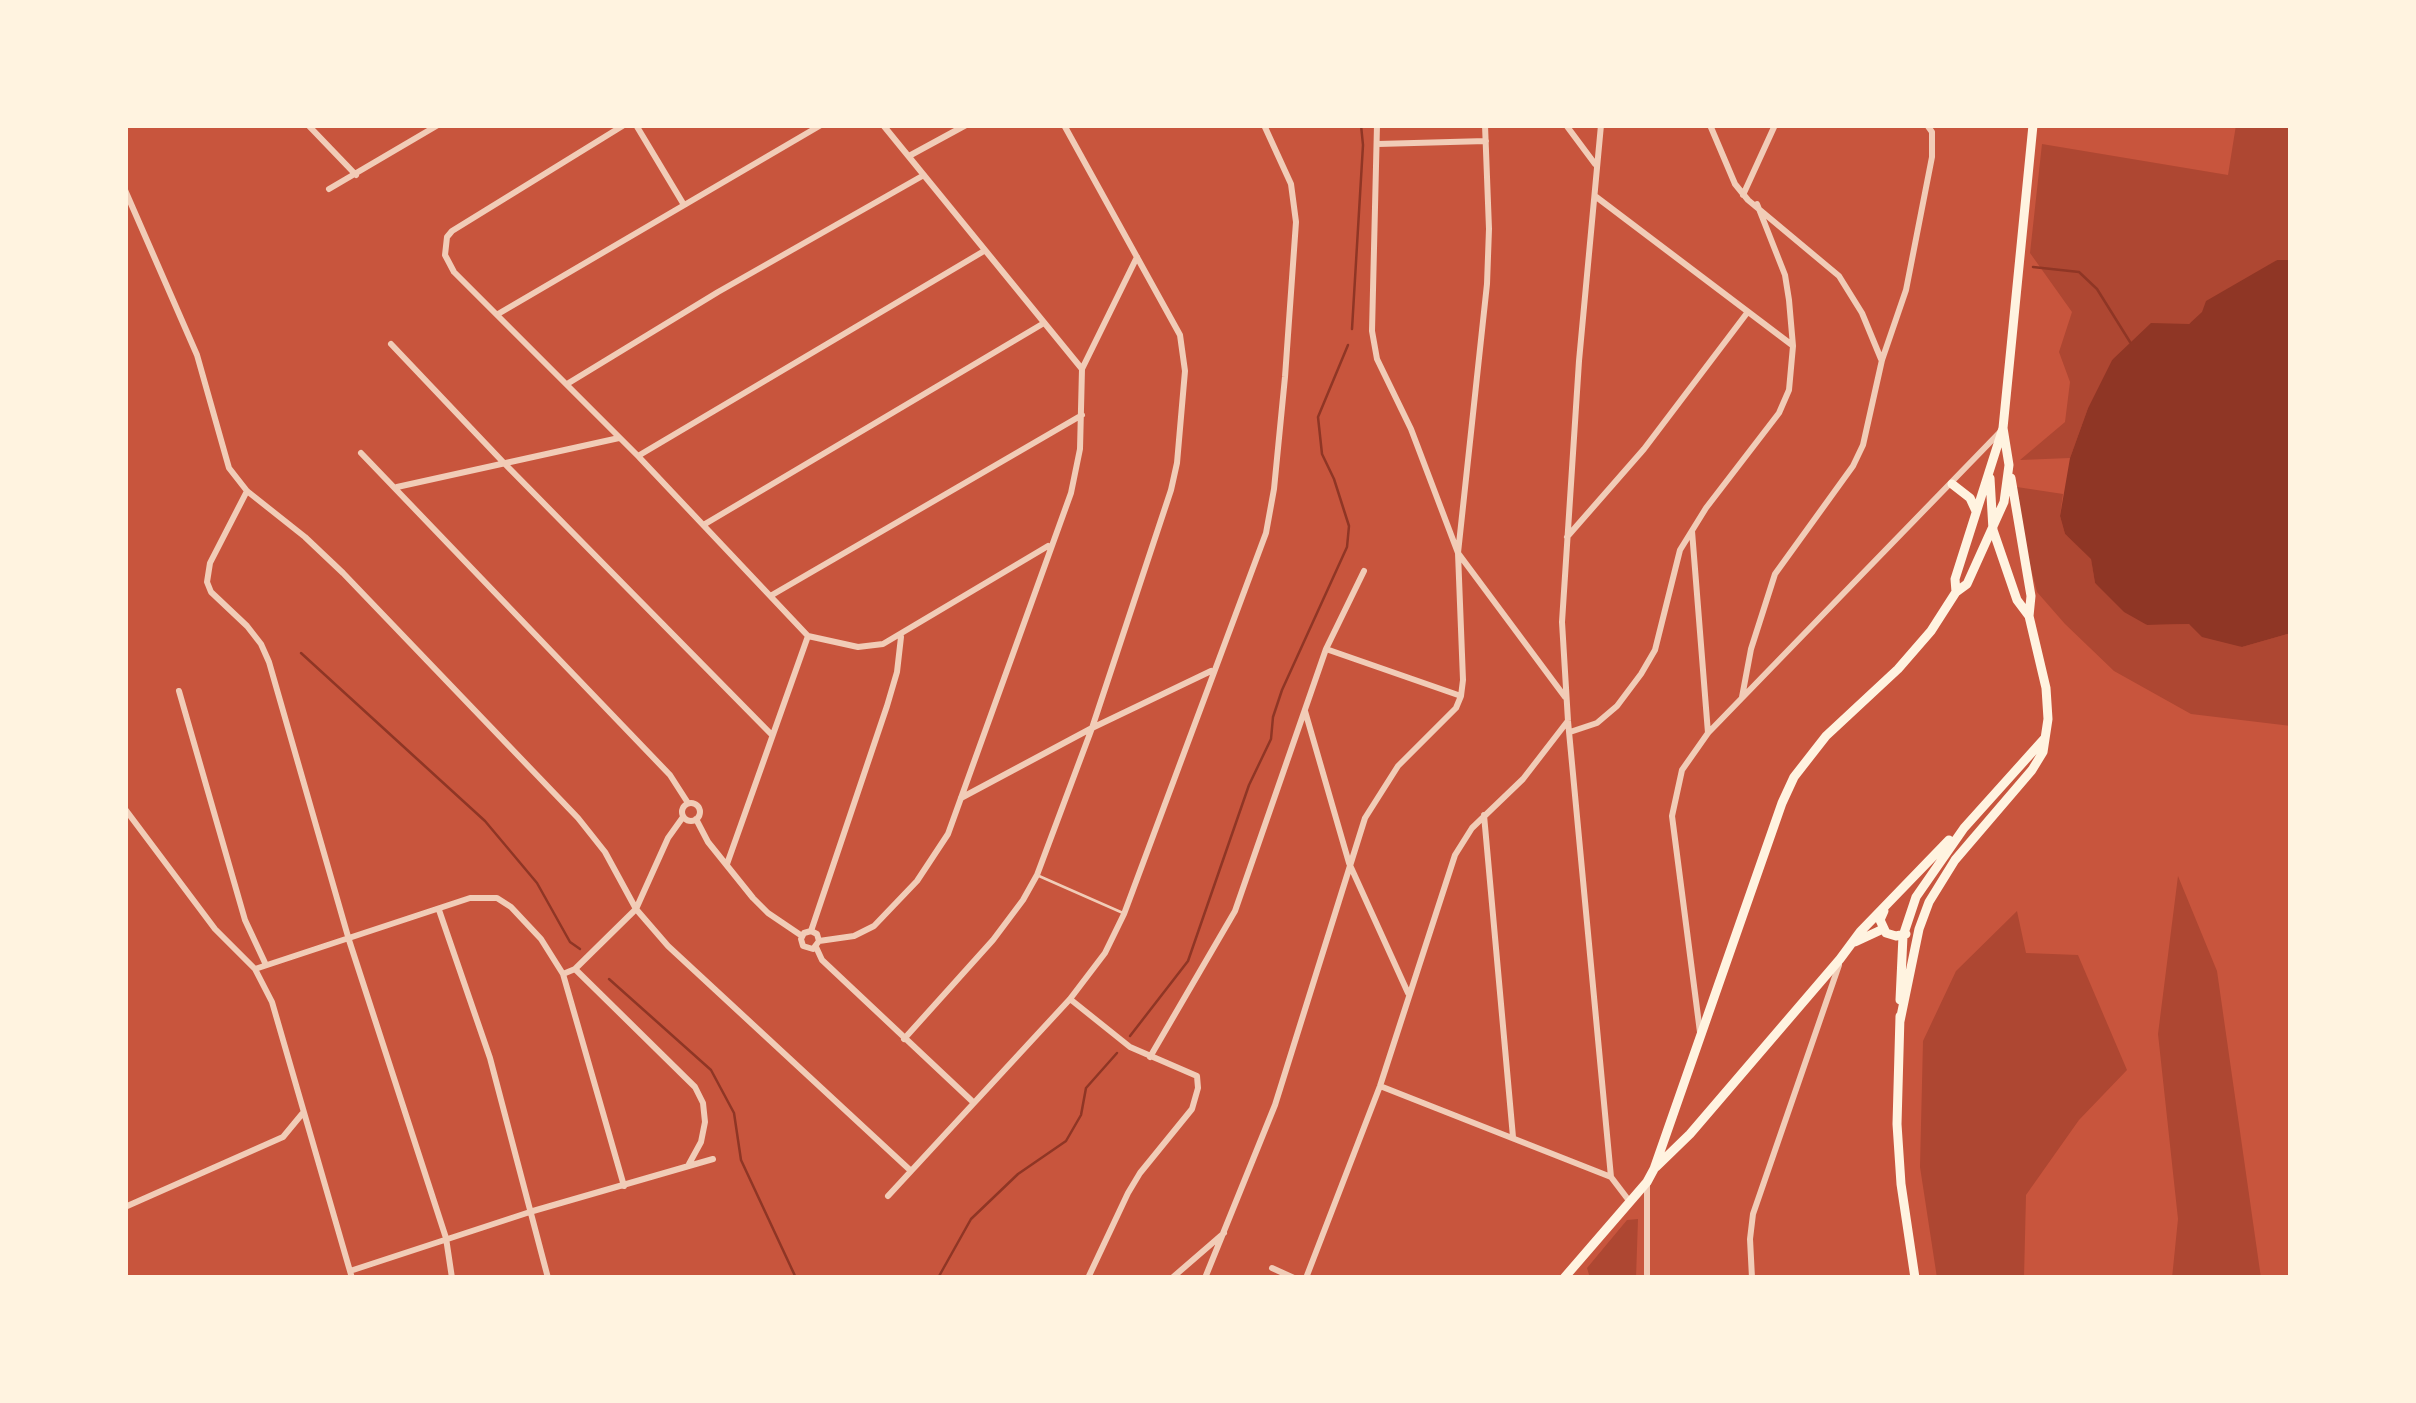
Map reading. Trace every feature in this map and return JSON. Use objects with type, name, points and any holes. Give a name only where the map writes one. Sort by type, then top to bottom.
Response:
[{"type":"main road","points":[[1956,592],[1956,578],[2003,428],[2033,125]]},
{"type":"main road","points":[[1900,1022],[1919,929],[1939,883],[2038,761],[2046,737],[2046,688],[2030,616],[2031,596],[2003,428]]},
{"type":"main road","points":[[1992,460],[1992,530],[2016,600],[2030,616]]},
{"type":"main road","points":[[1564,1278],[1648,1182],[1794,777],[1826,736],[1898,669],[1931,631],[1956,592],[1968,584],[2004,502],[2009,466]]},
{"type":"main road","points":[[1952,484],[1970,498],[1976,512]]},
{"type":"main road","points":[[1980,556],[2002,559]]},
{"type":"main road","points":[[1915,1278],[1897,1124],[1903,936],[1924,882],[1964,828],[2046,737]]},
{"type":"main road","points":[[1654,1168],[1690,1134],[1894,896],[1937,850],[1964,828]]},
{"type":"main road","points":[[1894,896],[1881,916],[1883,929],[1890,935],[1903,936],[1919,929]]},
{"type":"main road","points":[[1849,946],[1883,929]]},
{"type":"street","points":[[308,125],[356,175]]},
{"type":"street","points":[[624,125],[452,231],[447,237],[445,255],[454,272],[568,384],[808,636],[842,645],[872,647],[901,636],[1050,545]]},
{"type":"street","points":[[636,125],[684,205]]},
{"type":"street","points":[[498,314],[821,125]]},
{"type":"street","points":[[883,125],[1082,368]]},
{"type":"street","points":[[910,156],[966,125]]},
{"type":"street","points":[[904,1040],[992,940],[1037,875],[1092,728],[1172,490],[1182,426],[1184,350],[1180,335],[1064,125]]},
{"type":"street","points":[[888,1196],[1070,999],[1105,954],[1124,914],[1270,516],[1286,377],[1294,197],[1264,125]]},
{"type":"street","points":[[1377,125],[1373,343],[1378,359],[1411,428],[1458,553],[1566,698]]},
{"type":"street","points":[[1205,1278],[1275,1105],[1349,863],[1378,794],[1398,766],[1456,708],[1461,696],[1458,553],[1485,313],[1489,229],[1485,125]]},
{"type":"street","points":[[1566,125],[1596,165]]},
{"type":"street","points":[[1602,125],[1562,622],[1611,1177]]},
{"type":"street","points":[[1710,125],[1727,172],[1743,195],[1839,276],[1862,313],[1882,360]]},
{"type":"street","points":[[1743,195],[1775,125]]},
{"type":"street","points":[[1742,698],[1751,649],[1770,586],[1786,556],[1853,466],[1872,417],[1882,360],[1910,271],[1932,157],[1932,132],[1927,125]]},
{"type":"street","points":[[329,190],[435,126]]},
{"type":"street","points":[[1378,144],[1486,141]]},
{"type":"street","points":[[568,384],[718,292],[924,175]]},
{"type":"street","points":[[125,190],[196,356],[229,468],[247,492],[343,572],[578,818],[604,852],[636,909],[668,946],[911,1171]]},
{"type":"street","points":[[1594,196],[1793,346]]},
{"type":"street","points":[[1570,732],[1597,723],[1617,706],[1650,659],[1674,568],[1692,530],[1778,414],[1792,378],[1793,346],[1784,275],[1757,205]]},
{"type":"street","points":[[638,456],[984,250]]},
{"type":"street","points":[[802,936],[801,943],[806,948],[854,936],[874,926],[917,881],[936,853],[961,798],[1076,476],[1082,368],[1138,256]]},
{"type":"street","points":[[1566,538],[1644,449],[1747,313]]},
{"type":"street","points":[[704,524],[1044,322]]},
{"type":"street","points":[[392,344],[772,735]]},
{"type":"street","points":[[772,594],[1082,415]]},
{"type":"street","points":[[1700,1033],[1672,816],[1682,770],[1708,733],[2003,428]]},
{"type":"street","points":[[396,487],[619,438]]},
{"type":"street","points":[[361,453],[670,775],[688,802],[700,809],[696,819],[708,842],[768,913],[802,936]]},
{"type":"street","points":[[247,492],[210,564],[206,582],[211,592],[247,626],[269,662],[349,940],[446,1238],[452,1278]]},
{"type":"street","points":[[1692,530],[1708,733]]},
{"type":"street","points":[[1150,1057],[1234,911],[1326,649],[1364,571]]},
{"type":"street","points":[[727,864],[808,636]]},
{"type":"street","points":[[802,936],[811,931],[882,721],[898,672],[901,636]]},
{"type":"street","points":[[1326,649],[1461,696]]},
{"type":"street","points":[[961,798],[1212,670]]},
{"type":"street","points":[[179,691],[245,920],[266,966]]},
{"type":"street","points":[[1305,709],[1349,863],[1408,994]]},
{"type":"street","points":[[1306,1278],[1380,1086],[1462,840],[1522,778],[1568,721]]},
{"type":"street","points":[[688,802],[681,810],[683,817],[696,819]]},
{"type":"street","points":[[125,809],[213,927],[256,970],[272,1002],[351,1274],[446,1238],[713,1159]]},
{"type":"street","points":[[1484,814],[1513,1137]]},
{"type":"street","points":[[564,974],[636,909],[668,838],[683,817]]},
{"type":"street","points":[[256,970],[470,898],[498,898],[541,938],[564,974],[624,1186]]},
{"type":"street","points":[[439,910],[490,1058],[548,1278]]},
{"type":"street","points":[[811,931],[817,934],[822,960],[973,1102]]},
{"type":"street","points":[[1752,1278],[1750,1239],[1754,1214],[1840,959]]},
{"type":"street","points":[[574,968],[695,1087],[706,1122],[689,1164]]},
{"type":"street","points":[[1070,999],[1107,1030],[1150,1057],[1197,1076],[1196,1101],[1140,1173],[1118,1210],[1088,1278]]},
{"type":"street","points":[[1380,1086],[1611,1177],[1630,1202]]},
{"type":"street","points":[[125,1206],[283,1137],[302,1114]]},
{"type":"street","points":[[1647,1278],[1648,1182]]},
{"type":"street","points":[[1172,1278],[1226,1231]]},
{"type":"street","points":[[1272,1268],[1294,1278]]},
{"type":"lane","points":[[1037,875],[1124,914]]},
{"type":"shaded area","points":[[2236,125],[2291,125],[2291,260],[2277,260],[2189,324],[2112,360],[2088,408],[2070,458],[2020,460],[2065,422],[2070,382],[2059,352],[2072,312],[2030,253],[2042,144],[2228,175]]},
{"type":"shaded area","points":[[2277,260],[2291,260],[2291,633],[2242,647],[2202,637],[2189,624],[2147,625],[2124,612],[2095,583],[2091,559],[2065,534],[2060,516],[2070,458],[2088,408],[2112,360],[2151,323],[2189,324],[2202,312],[2206,301]]},
{"type":"shaded area","points":[[2017,487],[2063,494],[2060,516],[2065,534],[2091,558],[2095,583],[2147,625],[2189,624],[2242,647],[2291,633],[2291,726],[2191,714],[2114,671],[2037,592]]},
{"type":"shaded area","points":[[2178,876],[2217,971],[2261,1278],[2172,1278],[2178,1219],[2158,1034]]},
{"type":"shaded area","points":[[2017,911],[2026,953],[2078,955],[2127,1070],[2079,1120],[2026,1195],[2024,1278],[1937,1278],[1920,1167],[1923,1041],[1956,971]]},
{"type":"shaded area","points":[[1638,1219],[1636,1278],[1590,1278],[1587,1268],[1627,1220]]},
{"type":"waterway","points":[[1352,329],[1361,125]]},
{"type":"waterway","points":[[2033,267],[2079,272],[2097,289],[2130,342]]},
{"type":"waterway","points":[[1130,1036],[1188,961],[1249,785],[1271,739],[1282,690],[1347,547],[1349,526],[1322,454],[1318,417],[1348,345]]},
{"type":"waterway","points":[[301,653],[485,821],[537,883],[570,942],[580,949]]},
{"type":"waterway","points":[[609,979],[711,1070],[734,1113],[741,1160],[796,1278]]},
{"type":"waterway","points":[[938,1278],[971,1219],[1018,1174],[1066,1141],[1081,1115],[1086,1088],[1117,1053]]}]
